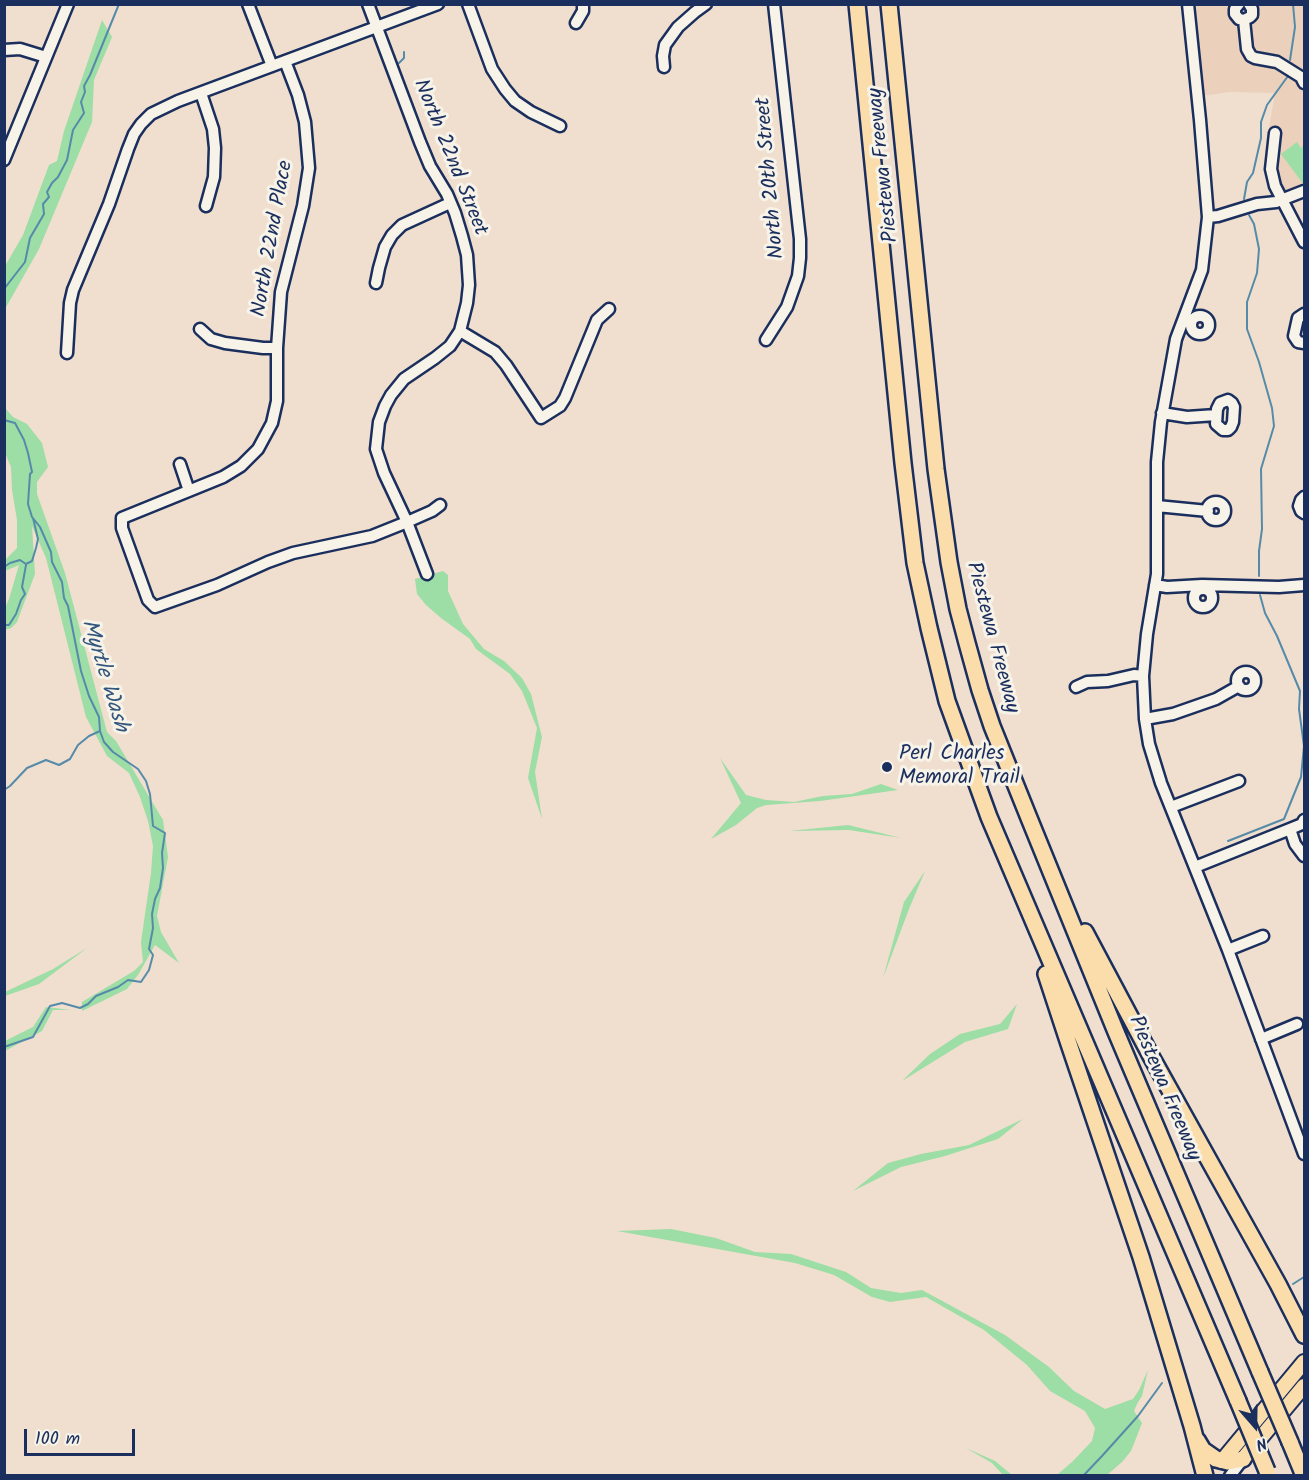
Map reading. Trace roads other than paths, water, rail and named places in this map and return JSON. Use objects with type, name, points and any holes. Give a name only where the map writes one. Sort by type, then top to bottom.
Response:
[{"type":"highway","name":"Piestewa Freeway","points":[[857,4],[915,563],[947,701],[989,817],[1268,1473]]},
{"type":"highway","name":"Piestewa Freeway","points":[[889,4],[936,469],[958,609],[980,690],[1009,768],[1121,1042],[1304,1476]]},
{"type":"highway","points":[[1050,868],[1305,1335]]},
{"type":"highway","points":[[1019,888],[1068,1041],[1142,1257],[1205,1475]]},
{"type":"highway","points":[[1278,1284],[1296,1310],[1305,1316]]},
{"type":"highway","points":[[1192,1426],[1203,1449],[1221,1468],[1243,1459]]},
{"type":"main road","points":[[1221,1468],[1305,1362]]},
{"type":"main road","points":[[1243,1459],[1305,1386]]},
{"type":"street","points":[[4,160],[68,4]]},
{"type":"street","points":[[248,4],[272,66]]},
{"type":"street","name":"North 22nd Street","points":[[368,4],[420,142],[430,166],[447,194],[467,255],[469,285],[460,331],[450,346],[404,379],[388,401],[379,422],[376,449],[427,573]]},
{"type":"street","points":[[67,353],[73,290],[109,204],[134,134],[151,114],[438,4]]},
{"type":"street","points":[[468,4],[492,69],[505,89],[515,101],[531,112],[560,126]]},
{"type":"street","points":[[576,23],[583,11],[583,4]]},
{"type":"street","points":[[664,67],[665,45],[678,27],[706,4]]},
{"type":"street","name":"North 20th Street","points":[[766,340],[787,307],[798,276],[800,258],[800,240],[774,4]]},
{"type":"street","points":[[1188,4],[1208,218],[1202,270],[1188,321],[1176,339],[1162,412],[1157,462],[1157,574],[1143,676],[1145,719],[1154,762],[1305,1154]]},
{"type":"street","points":[[1239,4],[1235,9],[1235,14],[1239,19],[1244,20],[1252,15],[1249,4]]},
{"type":"street","points":[[1244,20],[1247,49],[1251,56],[1277,62],[1301,77],[1305,83]]},
{"type":"street","points":[[4,50],[20,49],[46,57]]},
{"type":"street","name":"North 22nd Place","points":[[285,61],[304,116],[309,168],[303,206],[281,292],[277,348],[278,401],[272,423],[265,438],[252,456],[241,466],[223,477],[122,518],[122,528],[148,600],[155,607],[217,585],[293,552],[372,536],[407,522]]},
{"type":"street","points":[[201,93],[213,129],[215,148],[214,177],[206,206]]},
{"type":"street","points":[[1275,133],[1271,169],[1275,186],[1305,242]]},
{"type":"street","points":[[1208,218],[1251,205],[1276,202],[1305,192]]},
{"type":"street","points":[[376,283],[385,247],[392,235],[402,225],[450,203]]},
{"type":"street","points":[[460,331],[495,352],[541,418],[560,406],[565,398],[597,320],[609,309]]},
{"type":"street","points":[[1305,314],[1298,318],[1294,336],[1298,342],[1305,343]]},
{"type":"street","points":[[200,329],[211,339],[225,343],[277,348]]},
{"type":"street","points":[[1162,412],[1187,417],[1216,415]]},
{"type":"street","points":[[180,464],[189,491]]},
{"type":"street","points":[[1305,497],[1299,506],[1305,513]]},
{"type":"street","points":[[407,522],[440,505]]},
{"type":"street","points":[[1157,506],[1208,511]]},
{"type":"street","points":[[1155,585],[1167,587],[1305,585]]},
{"type":"street","points":[[1076,687],[1087,682],[1108,681],[1134,675],[1143,676]]},
{"type":"street","points":[[1145,719],[1173,714],[1216,699],[1239,686]]},
{"type":"street","points":[[1171,807],[1239,781]]},
{"type":"street","points":[[1195,867],[1290,830],[1305,820]]},
{"type":"street","points":[[1290,830],[1295,844],[1305,856]]},
{"type":"street","points":[[1228,950],[1263,936]]},
{"type":"street","points":[[1261,1038],[1297,1024]]},
{"type":"street","points":[[1230,1476],[1243,1459]]},
{"type":"street","points":[[1205,1475],[1221,1468]]},
{"type":"waterway","name":"Myrtle Wash","points":[[4,289],[25,262],[30,238],[44,214],[43,204],[49,197],[47,192],[67,160],[73,130],[84,113],[81,102],[85,92],[84,86],[119,4]]},
{"type":"waterway","points":[[1290,60],[1295,27],[1293,4]]},
{"type":"waterway","points":[[399,63],[404,58],[404,52]]},
{"type":"waterway","points":[[1244,199],[1247,182],[1253,173],[1261,138],[1261,122],[1267,105],[1288,76]]},
{"type":"waterway","points":[[1249,215],[1254,224],[1259,249],[1257,273],[1247,302],[1247,329],[1272,408],[1274,426],[1261,469],[1262,529],[1259,576]]},
{"type":"waterway","name":"Myrtle Wash","points":[[4,420],[15,423],[24,440],[32,472],[28,504],[32,517],[40,527],[51,552],[52,562],[62,582],[81,671],[99,717],[104,742],[113,752],[138,769],[146,781],[150,794],[153,826],[165,833],[160,888],[152,914],[153,928],[149,949],[153,955],[149,970],[141,982],[128,980],[96,996],[80,1008],[62,1003],[50,1006],[33,1037],[4,1047]]},
{"type":"waterway","points":[[4,567],[20,560],[26,564],[32,561],[38,539],[33,518]]},
{"type":"waterway","points":[[4,625],[9,625],[25,594],[22,587],[26,565]]},
{"type":"waterway","points":[[1228,841],[1284,819],[1301,777],[1304,746],[1299,709],[1300,691],[1265,613],[1260,595]]},
{"type":"waterway","points":[[4,790],[27,768],[46,760],[59,765],[70,759],[78,745],[100,731]]},
{"type":"waterway","points":[[1293,1284],[1304,1277]]},
{"type":"waterway","points":[[1083,1476],[1138,1416],[1162,1383]]},
{"type":"place","name":"Perl Charles Memoral Trail","points":[[887,767]]}]
